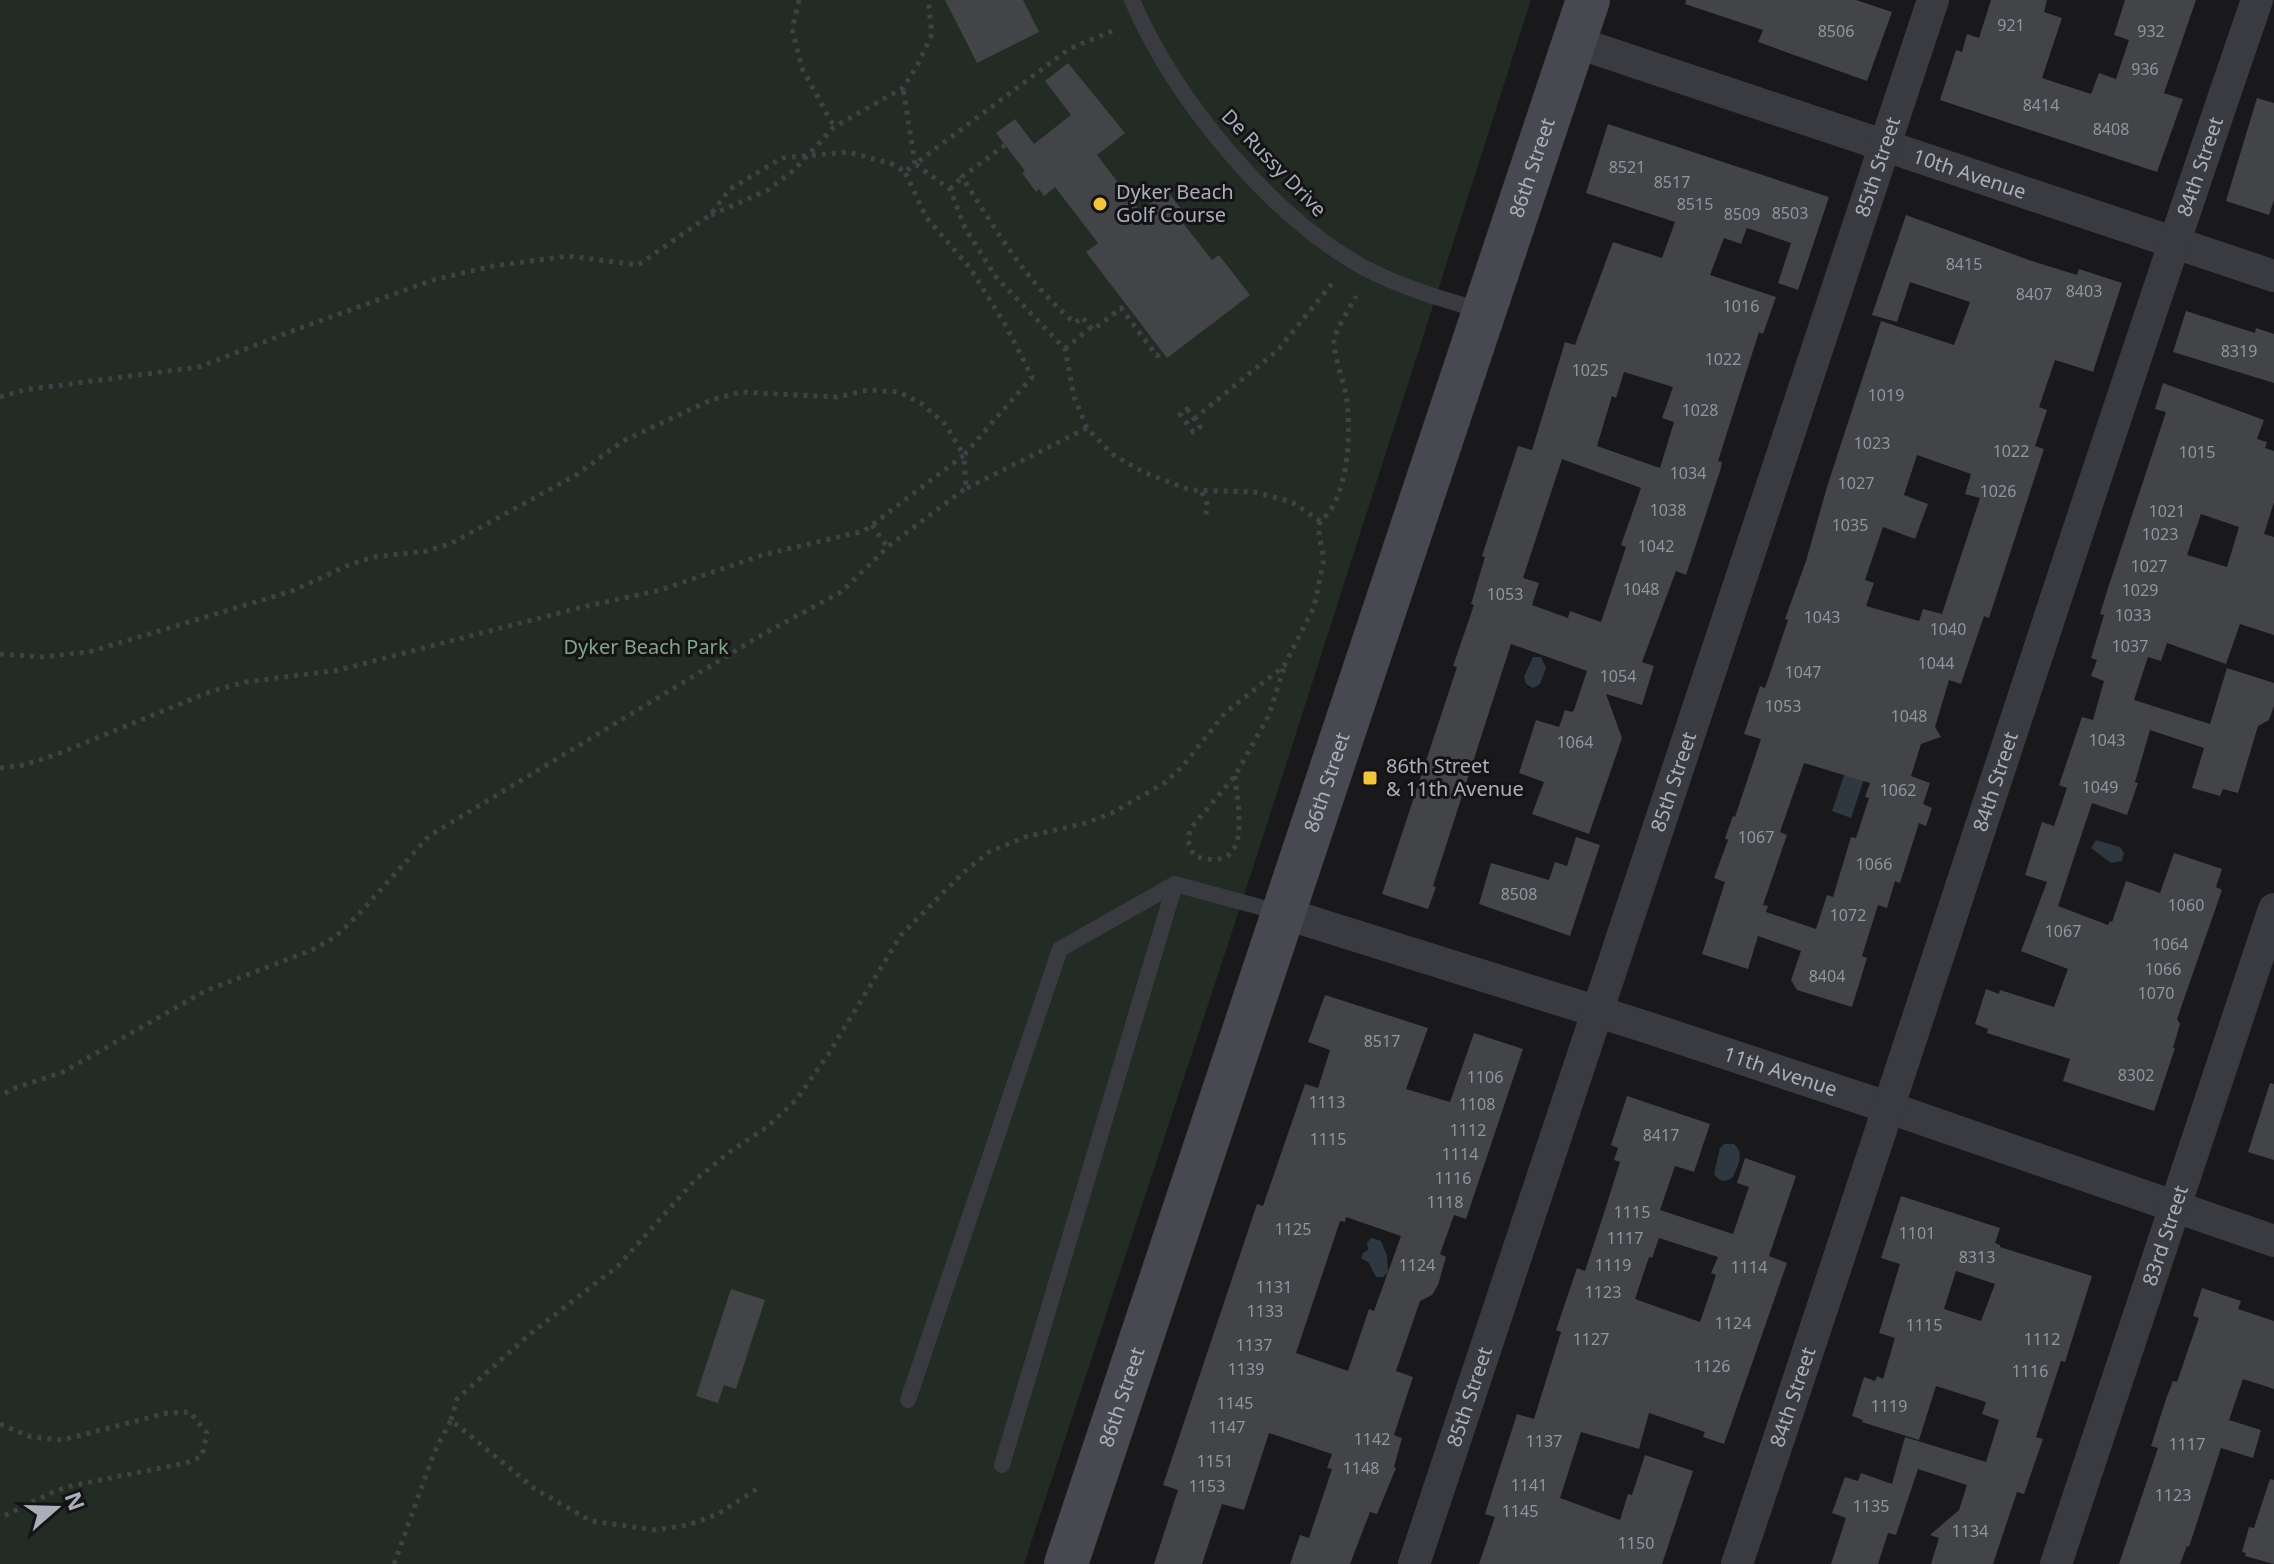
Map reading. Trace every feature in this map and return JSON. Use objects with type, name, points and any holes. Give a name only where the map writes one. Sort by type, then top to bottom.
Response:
[{"type":"main road","name":"86th Street","points":[[1066,1564],[1588,0]]},
{"type":"street","name":"85th Street","points":[[1414,1564],[1600,1012],[1933,0]]},
{"type":"street","name":"84th Street","points":[[1737,1564],[2257,0]]},
{"type":"street","name":"10th Avenue","points":[[1575,42],[2274,276]]},
{"type":"street","name":"83rd Street","points":[[2056,1564],[2274,909]]},
{"type":"street","name":"11th Avenue","points":[[1283,913],[1600,1012],[2274,1241]]},
{"type":"lane","name":"De Russy Drive","points":[[1132,0],[1145,30],[1217,138],[1272,196],[1316,236],[1364,267],[1419,291],[1484,312]]},
{"type":"lane","points":[[908,1400],[1060,949],[1175,884],[1283,913]]},
{"type":"lane","points":[[1002,1465],[1175,884]]},
{"type":"path","points":[[799,0],[792,29],[802,68],[834,127]]},
{"type":"path","points":[[0,397],[24,390],[199,367],[433,280],[493,266],[568,256],[638,265],[710,215],[768,190],[794,170],[834,127],[903,88],[932,34],[928,0]]},
{"type":"path","points":[[905,172],[1069,49],[1112,31]]},
{"type":"path","points":[[903,88],[915,164],[950,189],[965,228],[996,277],[1065,349],[1074,397],[1087,428],[1112,454],[1143,472],[1190,490],[1254,492],[1292,502],[1320,521]]},
{"type":"path","points":[[950,189],[1005,145]]},
{"type":"path","points":[[0,768],[24,765],[55,755],[212,691],[246,682],[339,670],[578,608],[661,590],[762,555],[864,531],[964,455],[1032,377],[1006,326],[970,268],[926,217],[905,172],[892,164],[848,152],[782,158],[730,189],[710,215]]},
{"type":"path","points":[[962,177],[1000,238],[1026,273],[1063,313],[1075,323],[1082,317],[1093,330],[1121,308],[1157,356],[1162,352]]},
{"type":"path","points":[[1194,419],[1278,350],[1334,281]]},
{"type":"path","points":[[1235,776],[1240,835],[1236,847],[1227,857],[1216,860],[1194,856],[1188,841],[1190,829],[1235,776],[1269,715],[1284,666],[1314,607],[1324,559],[1319,535],[1320,521],[1336,503],[1348,452],[1347,399],[1334,341],[1356,296]]},
{"type":"path","points":[[1065,349],[1091,327]]},
{"type":"path","points":[[0,654],[41,657],[89,652],[292,591],[374,557],[427,551],[452,543],[576,475],[623,441],[711,400],[741,392],[837,397],[868,390],[899,392],[922,404],[945,424],[964,455],[966,488]]},
{"type":"path","points":[[0,1097],[12,1089],[63,1072],[205,991],[312,950],[335,937],[429,836],[752,641],[841,592],[888,548],[966,488],[1087,428]]},
{"type":"path","points":[[1201,491],[1208,506],[1205,517]]},
{"type":"path","points":[[872,525],[888,548]]},
{"type":"path","points":[[394,1564],[457,1399],[530,1334],[618,1266],[695,1180],[767,1127],[797,1099],[901,935],[964,872],[989,852],[1025,837],[1086,823],[1112,813],[1166,782],[1182,767],[1225,713],[1284,666]]},
{"type":"path","points":[[0,1424],[31,1437],[62,1440],[167,1413],[190,1412],[207,1433],[202,1456],[186,1463],[75,1485],[55,1491],[0,1518]]},
{"type":"path","points":[[451,1420],[535,1489],[591,1521],[656,1530],[688,1525],[718,1514],[758,1488]]},
{"type":"green space","name":"Dyker Beach Park","points":[[0,0],[1531,0],[1251,874],[1024,1564],[0,1564]]},
{"type":"shaded area","points":[[1533,657],[1541,657],[1546,668],[1540,684],[1533,688],[1526,684],[1524,677]]},
{"type":"shaded area","points":[[1846,770],[1865,776],[1851,818],[1832,811]]},
{"type":"shaded area","points":[[2096,840],[2120,847],[2124,853],[2122,861],[2111,863],[2091,848]]},
{"type":"shaded area","points":[[1724,1144],[1734,1144],[1740,1156],[1733,1177],[1725,1181],[1714,1174],[1720,1148]]},
{"type":"shaded area","points":[[1371,1238],[1381,1241],[1387,1256],[1388,1272],[1383,1277],[1376,1277],[1369,1263],[1361,1258],[1368,1250],[1367,1243]]},
{"type":"building","points":[[945,0],[1023,0],[1039,32],[977,63]]},
{"type":"building","points":[[1686,0],[1856,0],[1892,12],[1867,81],[1758,42],[1763,30],[1685,4]]},
{"type":"building","points":[[1991,0],[2047,0],[2044,12],[2062,18],[2042,78],[2091,94],[2099,73],[2116,79],[2129,40],[2114,35],[2125,0],[2196,0],[2164,93],[2183,99],[2157,172],[1940,100],[1956,50],[1962,52],[1967,34],[1979,38]]},
{"type":"building","name":"Dyker Beach Golf Course","points":[[1068,63],[1125,133],[1097,155],[1140,211],[1167,191],[1189,219],[1183,223],[1212,260],[1219,255],[1250,295],[1167,358],[1086,252],[1098,243],[1055,187],[1044,196],[1039,189],[1036,192],[1022,173],[1025,171],[996,133],[1015,119],[1034,144],[1071,115],[1045,81]]},
{"type":"building","points":[[2257,98],[2274,103],[2274,200],[2269,215],[2226,201]]},
{"type":"building","points":[[1608,124],[1829,197],[1798,290],[1778,283],[1791,243],[1747,228],[1741,244],[1724,238],[1710,275],[1776,297],[1763,334],[1759,332],[1718,461],[1722,462],[1721,468],[1686,575],[1676,571],[1642,662],[1654,666],[1642,705],[1606,694],[1622,738],[1589,834],[1532,814],[1544,782],[1519,773],[1536,720],[1559,727],[1565,710],[1574,710],[1587,671],[1511,644],[1428,909],[1382,894],[1457,667],[1453,666],[1474,605],[1471,604],[1485,557],[1482,556],[1518,446],[1532,450],[1565,342],[1575,345],[1613,242],[1662,258],[1675,222],[1586,193]],"holes":[[[1624,372],[1673,387],[1662,418],[1674,422],[1660,468],[1597,446],[1612,396],[1616,398]],[[1562,459],[1641,488],[1621,545],[1626,547],[1601,622],[1570,611],[1568,618],[1532,605],[1539,583],[1523,578]]]},
{"type":"building","points":[[1906,215],[2029,260],[2077,275],[2079,269],[2122,283],[2093,372],[2055,360],[2039,407],[2047,410],[2035,446],[2044,449],[1989,618],[1984,616],[1961,684],[1949,680],[1935,727],[1941,737],[1921,744],[1911,776],[1930,783],[1923,804],[1932,808],[1926,826],[1919,823],[1900,883],[1895,881],[1887,908],[1878,905],[1862,956],[1867,958],[1852,1007],[1797,990],[1791,980],[1801,951],[1758,936],[1748,969],[1702,954],[1725,882],[1714,878],[1761,739],[1744,734],[1760,686],[1765,688],[1788,620],[1785,619],[1881,321],[1954,345],[1970,302],[1910,282],[1897,322],[1872,315]],"holes":[[[1917,455],[1971,474],[1965,494],[1980,498],[1942,614],[1923,609],[1919,621],[1866,606],[1874,583],[1865,580],[1883,527],[1915,539],[1928,504],[1904,495]],[[1804,763],[1870,783],[1865,797],[1869,798],[1856,838],[1851,837],[1833,897],[1827,895],[1816,929],[1766,912],[1768,906],[1763,905],[1787,835],[1780,832]]]},
{"type":"building","points":[[2186,311],[2255,333],[2256,328],[2274,334],[2274,383],[2173,352]]},
{"type":"building","points":[[2163,383],[2264,420],[2257,439],[2267,442],[2265,448],[2274,451],[2274,502],[2264,534],[2274,537],[2274,635],[2240,624],[2226,664],[2167,643],[2161,661],[2148,657],[2134,700],[2210,724],[2227,668],[2274,683],[2274,706],[2269,720],[2258,726],[2238,793],[2223,789],[2220,796],[2192,788],[2204,748],[2150,730],[2127,815],[2092,803],[2058,906],[2108,925],[2112,922],[2126,881],[2160,893],[2174,853],[2222,869],[2216,887],[2222,890],[2177,1019],[2180,1024],[2175,1048],[2154,1111],[2063,1081],[2070,1059],[1987,1033],[1988,1029],[1975,1024],[1986,989],[1999,994],[2000,990],[2054,1007],[2068,969],[2021,951],[2047,882],[2025,875],[2042,822],[2054,826],[2067,788],[2059,785],[2082,717],[2093,720],[2104,681],[2091,676],[2097,660],[2091,658],[2104,615],[2100,614],[2166,412],[2155,409]],"holes":[[[2201,514],[2239,527],[2227,567],[2187,555]]]},
{"type":"building","points":[[1576,837],[1600,845],[1570,936],[1479,904],[1491,863],[1549,880],[1555,862],[1567,866]]},
{"type":"building","points":[[1325,995],[1428,1028],[1406,1089],[1450,1102],[1474,1033],[1523,1049],[1466,1219],[1454,1215],[1440,1254],[1446,1257],[1438,1285],[1432,1295],[1420,1301],[1396,1371],[1413,1377],[1394,1435],[1402,1438],[1396,1468],[1377,1514],[1370,1512],[1350,1564],[1290,1564],[1300,1535],[1309,1538],[1332,1469],[1327,1468],[1332,1454],[1269,1433],[1244,1510],[1222,1504],[1202,1564],[1154,1564],[1178,1490],[1163,1485],[1257,1204],[1263,1206],[1305,1084],[1318,1088],[1330,1050],[1308,1042]],"holes":[[[1346,1217],[1401,1236],[1374,1311],[1369,1309],[1348,1371],[1296,1353],[1340,1221],[1345,1222]]]},
{"type":"building","points":[[2270,1083],[2274,1084],[2274,1160],[2248,1152]]},
{"type":"building","points":[[1627,1096],[1710,1124],[1694,1172],[1675,1166],[1660,1210],[1733,1234],[1749,1187],[1737,1183],[1745,1158],[1796,1176],[1769,1256],[1787,1263],[1724,1444],[1703,1437],[1705,1432],[1649,1413],[1639,1449],[1581,1432],[1560,1498],[1620,1520],[1645,1455],[1693,1471],[1662,1564],[1479,1564],[1495,1517],[1485,1514],[1517,1414],[1534,1419],[1561,1332],[1556,1330],[1577,1268],[1585,1271],[1604,1213],[1620,1162],[1614,1160],[1618,1148],[1611,1145]],"holes":[[[1659,1238],[1718,1257],[1711,1273],[1716,1275],[1700,1322],[1635,1299]]]},
{"type":"building","points":[[1901,1196],[2000,1228],[1995,1243],[2000,1247],[2092,1276],[2065,1362],[2061,1361],[2036,1437],[2043,1439],[2024,1494],[2017,1492],[1993,1564],[1931,1564],[1939,1538],[1930,1535],[1959,1510],[1967,1485],[1918,1469],[1896,1535],[1888,1533],[1878,1564],[1831,1564],[1846,1518],[1832,1513],[1845,1477],[1858,1481],[1861,1473],[1892,1484],[1905,1437],[1986,1462],[1999,1420],[1982,1414],[1986,1402],[1936,1386],[1919,1440],[1852,1416],[1864,1377],[1875,1381],[1877,1376],[1883,1379],[1895,1338],[1879,1333],[1900,1264],[1881,1258]],"holes":[[[1956,1271],[1995,1284],[1981,1321],[1944,1309]]]},
{"type":"building","points":[[2202,1288],[2241,1301],[2238,1309],[2274,1321],[2274,1389],[2243,1379],[2229,1420],[2261,1430],[2253,1458],[2221,1448],[2189,1547],[2180,1564],[2119,1564],[2158,1448],[2151,1446],[2166,1399],[2173,1381],[2177,1382],[2199,1318],[2193,1316]]},
{"type":"building","points":[[731,1289],[765,1300],[736,1389],[724,1385],[718,1403],[696,1396]]},
{"type":"building","points":[[2270,1479],[2274,1480],[2274,1564],[2245,1556],[2246,1553],[2242,1552],[2249,1527],[2254,1528]]},
{"type":"place","name":"Dyker Beach Golf Course","points":[[1100,204]]},
{"type":"place","name":"86th Street & 11th Avenue","points":[[1370,778]]}]
